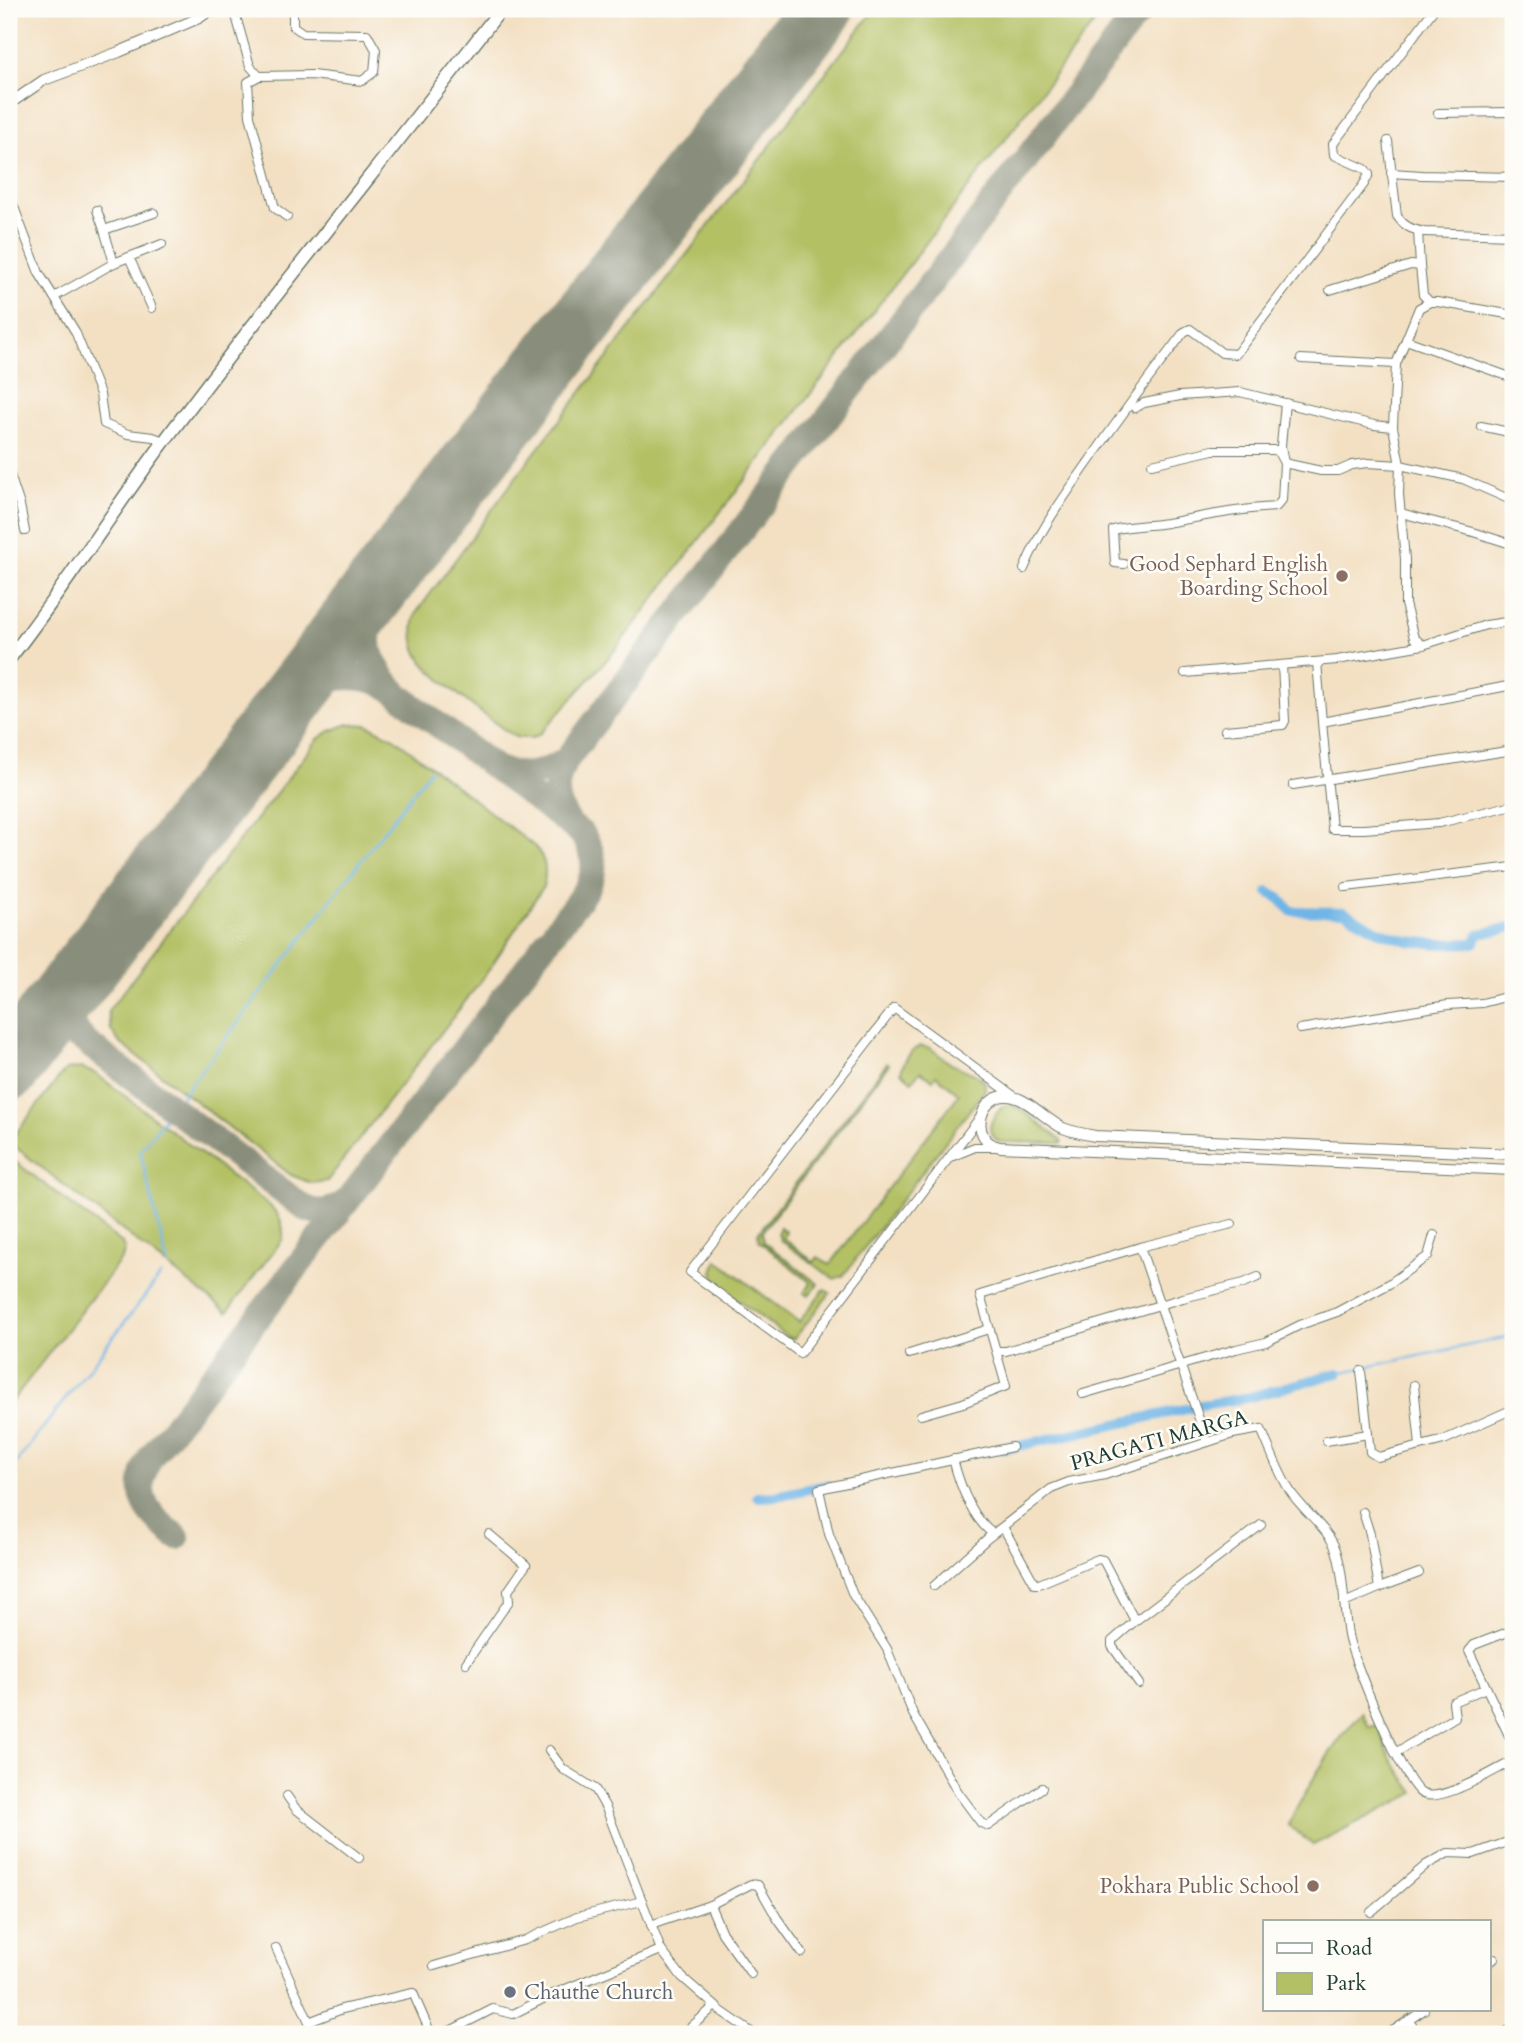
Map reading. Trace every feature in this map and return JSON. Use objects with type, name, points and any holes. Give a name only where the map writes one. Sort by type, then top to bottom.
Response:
[{"type":"main road","points":[[9,659],[41,618],[164,441],[322,235],[501,9]]},
{"type":"street","points":[[11,101],[44,79],[130,47],[199,18],[212,9]]},
{"type":"street","points":[[234,9],[250,66],[259,76]]},
{"type":"street","points":[[287,217],[275,208],[250,116],[248,82],[259,76],[312,75],[335,80],[362,81],[374,72],[376,50],[367,34],[303,33],[293,26],[293,9]]},
{"type":"street","points":[[1024,569],[1035,540],[1054,510],[1184,332],[1189,329],[1222,353],[1236,354],[1364,184],[1369,174],[1365,169],[1334,156],[1333,144],[1434,9]]},
{"type":"street","points":[[1438,113],[1513,112]]},
{"type":"street","points":[[1388,141],[1397,216],[1404,225],[1418,231],[1511,235],[1509,252],[1513,256]]},
{"type":"street","points":[[1391,173],[1513,177]]},
{"type":"street","points":[[9,194],[38,273],[75,331],[100,394],[104,424],[128,434],[164,441]]},
{"type":"street","points":[[97,210],[114,264]]},
{"type":"street","points":[[104,230],[154,213]]},
{"type":"street","points":[[1418,231],[1423,295],[1430,302],[1513,315]]},
{"type":"street","points":[[54,297],[114,264],[162,244]]},
{"type":"street","points":[[129,257],[152,308]]},
{"type":"street","points":[[1330,290],[1411,265],[1420,266]]},
{"type":"street","points":[[1423,645],[1414,638],[1405,604],[1400,465],[1393,427],[1396,364],[1419,308],[1430,302]]},
{"type":"street","points":[[1406,340],[1513,378]]},
{"type":"street","points":[[1301,359],[1396,364]]},
{"type":"street","points":[[1135,408],[1144,403],[1180,396],[1240,392],[1374,425],[1393,427]]},
{"type":"street","points":[[1124,564],[1115,563],[1113,530],[1227,510],[1276,507],[1282,499],[1284,463],[1281,446],[1285,402]]},
{"type":"street","points":[[1481,426],[1513,433]]},
{"type":"street","points":[[1152,464],[1213,450],[1277,450],[1284,463],[1321,471],[1338,471],[1352,465],[1368,463],[1400,465],[1463,479],[1513,501]]},
{"type":"street","points":[[9,472],[25,531]]},
{"type":"street","points":[[1401,513],[1511,544]]},
{"type":"street","points":[[1185,673],[1317,662],[1423,645],[1486,625],[1513,621]]},
{"type":"street","points":[[1317,662],[1332,829],[1439,823],[1513,805]]},
{"type":"street","points":[[1225,730],[1283,725],[1282,665]]},
{"type":"street","points":[[1322,722],[1513,685]]},
{"type":"street","points":[[1293,785],[1513,750]]},
{"type":"street","points":[[1346,887],[1513,867]]},
{"type":"street","points":[[1300,1029],[1448,1005],[1482,1003],[1513,995]]},
{"type":"street","points":[[1002,1088],[800,1353],[690,1272],[894,1008],[1002,1088],[1061,1127],[1095,1136],[1513,1154]]},
{"type":"street","points":[[1000,1147],[988,1143],[979,1124],[987,1108],[1000,1097],[1014,1097],[1021,1101]]},
{"type":"street","points":[[944,1164],[968,1149],[1000,1147],[1513,1170]]},
{"type":"street","points":[[921,1415],[1003,1388],[1006,1382],[980,1294],[1140,1247],[1232,1224]]},
{"type":"street","points":[[1083,1394],[1266,1342],[1300,1325],[1337,1312],[1389,1284],[1428,1256],[1434,1235]]},
{"type":"street","points":[[1140,1247],[1207,1442]]},
{"type":"street","points":[[997,1351],[1006,1351],[1258,1277]]},
{"type":"street","points":[[909,1354],[989,1329]]},
{"type":"street","points":[[1361,1371],[1370,1452],[1378,1457],[1444,1440],[1513,1409]]},
{"type":"street","points":[[1414,1385],[1420,1446]]},
{"type":"street","name":"PRAGATI MARGA","points":[[934,1586],[993,1534],[1051,1489],[1069,1482],[1105,1475],[1207,1442],[1261,1429],[1290,1492],[1333,1544],[1344,1590],[1348,1635],[1353,1656],[1395,1753],[1420,1793],[1432,1797],[1448,1793],[1513,1760]]},
{"type":"street","points":[[1326,1441],[1368,1434]]},
{"type":"street","points":[[1012,1447],[819,1489],[821,1508],[845,1581],[887,1649],[913,1714],[969,1809],[981,1823],[988,1826],[1042,1788]]},
{"type":"street","points":[[953,1459],[975,1516],[993,1534]]},
{"type":"street","points":[[1363,1512],[1370,1534],[1379,1588]]},
{"type":"street","points":[[1139,1684],[1112,1646],[1112,1641],[1261,1525]]},
{"type":"street","points":[[1003,1527],[1035,1584],[1098,1559],[1103,1560],[1135,1621]]},
{"type":"street","points":[[466,1663],[509,1601],[508,1591],[526,1566],[489,1534]]},
{"type":"street","points":[[1344,1603],[1419,1573]]},
{"type":"street","points":[[1513,1630],[1474,1645],[1469,1651],[1513,1744]]},
{"type":"street","points":[[1395,1753],[1455,1717],[1453,1702],[1486,1688]]},
{"type":"street","points":[[549,1750],[563,1769],[595,1789],[606,1808],[662,1950],[682,1977],[715,2006],[754,2034]]},
{"type":"street","points":[[287,1796],[296,1810],[359,1858]]},
{"type":"street","points":[[1371,1912],[1426,1866],[1448,1853],[1473,1854],[1513,1840]]},
{"type":"street","points":[[651,1925],[710,1905],[751,1884],[758,1885],[769,1906],[802,1953]]},
{"type":"street","points":[[434,1966],[525,1940],[577,1917],[642,1901]]},
{"type":"street","points":[[710,1905],[722,1933],[751,1974]]},
{"type":"street","points":[[1513,1908],[1513,1913]]},
{"type":"street","points":[[276,1948],[309,2022],[342,2009],[412,1993],[431,2034]]},
{"type":"street","points":[[444,2034],[493,2009],[513,2014],[551,1995],[662,1950]]},
{"type":"street","points":[[683,2034],[715,2006]]},
{"type":"street","points":[[1388,2034],[1423,2011]]},
{"type":"street","points":[[1409,2021],[1418,2034]]},
{"type":"street","points":[[1503,2034],[1513,2027]]},
{"type":"green space","points":[[875,9],[1105,9],[611,655],[540,734],[532,738],[518,738],[466,701],[421,659],[414,642],[413,630],[417,612],[516,477]]},
{"type":"green space","points":[[348,724],[368,725],[394,738],[534,846],[543,860],[545,876],[543,887],[484,977],[327,1181],[311,1183],[291,1175],[119,1042],[111,1030],[108,1011],[318,739]]},
{"type":"green space","points":[[920,1046],[930,1048],[951,1064],[975,1074],[985,1082],[985,1090],[843,1276],[834,1279],[780,1240],[778,1232],[780,1227],[786,1232],[783,1238],[814,1262],[818,1257],[830,1265],[959,1094],[936,1075],[933,1080],[920,1071],[912,1081],[901,1072],[908,1057]]},
{"type":"green space","points":[[887,1063],[889,1064],[762,1232],[764,1242],[818,1284],[808,1296],[804,1293],[811,1283],[759,1241],[758,1233]]},
{"type":"green space","points":[[81,1068],[96,1074],[269,1205],[279,1216],[283,1239],[227,1312],[9,1142],[62,1074],[66,1070]]},
{"type":"green space","points":[[1011,1105],[1021,1109],[1062,1143],[1000,1142],[991,1134],[992,1120],[1003,1106]]},
{"type":"green space","points":[[9,1157],[125,1248],[122,1258],[9,1405]]},
{"type":"green space","points":[[717,1260],[799,1322],[824,1289],[830,1293],[794,1339],[787,1337],[717,1284],[713,1272]]},
{"type":"green space","points":[[1362,1713],[1369,1727],[1378,1725],[1389,1755],[1415,1793],[1313,1845],[1288,1825],[1321,1766]]},
{"type":"waterway","points":[[168,1266],[140,1151],[430,770]]},
{"type":"waterway","points":[[1268,892],[1279,898],[1291,911],[1344,912],[1380,932],[1408,941],[1474,943],[1479,934],[1513,927]]},
{"type":"waterway","points":[[9,1472],[161,1275]]},
{"type":"waterway","points":[[1338,1373],[1513,1336]]},
{"type":"waterway","points":[[1201,1405],[1246,1398],[1338,1373]]},
{"type":"waterway","points":[[1004,1449],[1190,1408]]},
{"type":"waterway","points":[[757,1497],[776,1496],[827,1485]]},
{"type":"taxiway","points":[[566,760],[1141,9]]},
{"type":"taxiway","points":[[382,581],[371,610],[368,637],[375,663],[393,689]]},
{"type":"taxiway","points":[[177,1537],[158,1521],[145,1503],[142,1483],[150,1458],[585,891],[592,873],[592,855],[581,833],[384,684],[357,677],[333,679],[310,688],[287,704]]},
{"type":"taxiway","points":[[501,770],[535,774],[566,760],[559,775],[557,790],[560,806],[568,821]]},
{"type":"taxiway","points":[[81,974],[73,991],[70,1008],[73,1024],[84,1040]]},
{"type":"taxiway","points":[[21,1052],[34,1042],[55,1033],[79,1037],[303,1207],[326,1211],[347,1201]]},
{"type":"runway","points":[[9,1068],[821,9]]},
{"type":"place","name":"Good Sephard English Boarding School","points":[[1342,576]]},
{"type":"place","name":"Pokhara Public School","points":[[1313,1886]]},
{"type":"place","name":"Chauthe Church","points":[[510,1992]]}]
